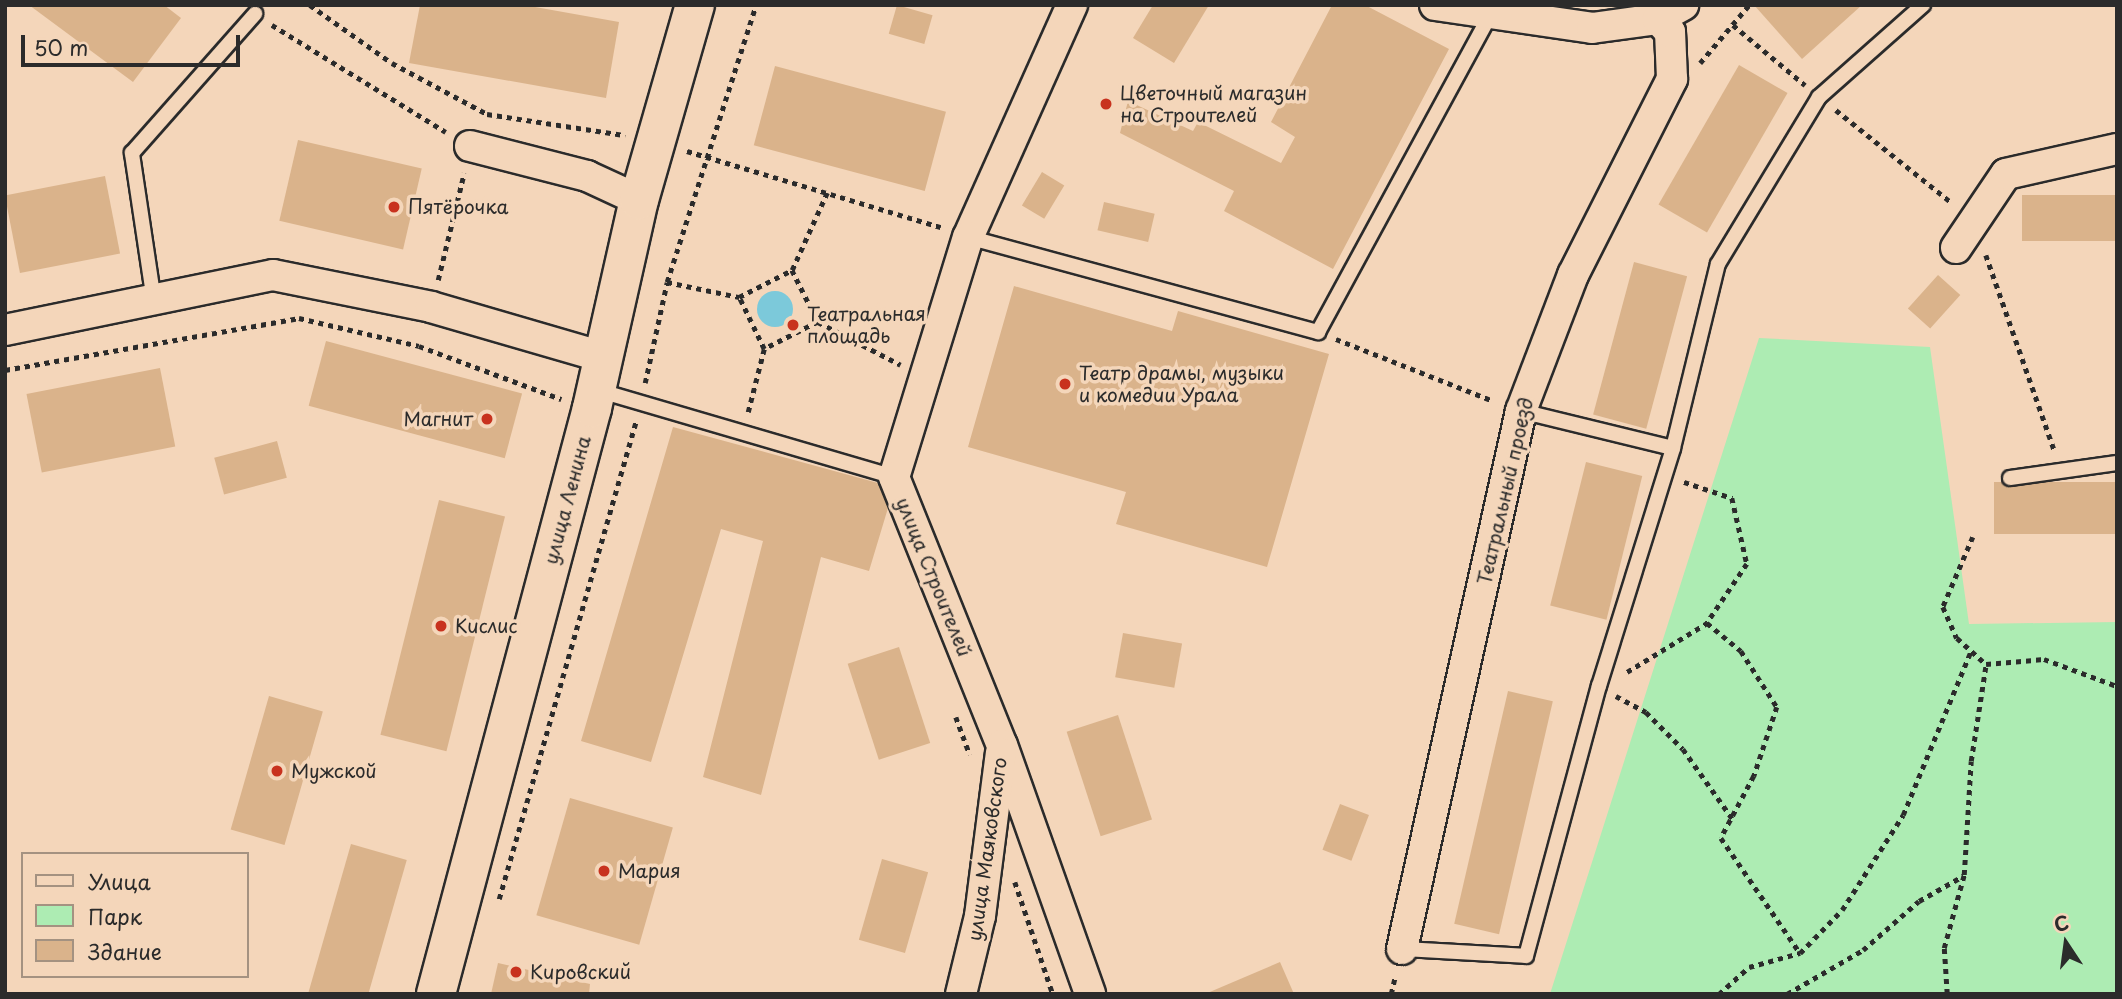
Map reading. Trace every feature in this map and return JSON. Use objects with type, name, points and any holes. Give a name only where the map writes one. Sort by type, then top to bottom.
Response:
[{"type":"main road","name":"улица Ленина","points":[[436,994],[596,384],[639,200],[658,143],[695,5]]},
{"type":"street","name":"улица Строителей","points":[[1072,5],[968,237],[894,477],[1002,745],[1090,994]]},
{"type":"street","name":"Театральный проезд","points":[[1402,949],[1521,411],[1573,275],[1672,79],[1671,12],[1592,28],[1435,5]]},
{"type":"street","points":[[470,146],[587,176],[639,200]]},
{"type":"street","points":[[1956,248],[2006,174],[2117,149]]},
{"type":"street","points":[[5,330],[154,303],[273,275],[431,307],[596,384]]},
{"type":"street","name":"улица Маяковского","points":[[961,994],[980,916],[1002,745]]},
{"type":"lane","points":[[1402,949],[1527,956],[1599,686],[1673,448],[1718,264],[1819,97],[1923,5]]},
{"type":"lane","points":[[968,237],[1318,332],[1490,13]]},
{"type":"lane","points":[[154,303],[132,153],[255,14]]},
{"type":"lane","points":[[596,384],[641,404],[894,477]]},
{"type":"lane","points":[[1521,411],[1673,448]]},
{"type":"lane","points":[[2010,478],[2117,463]]},
{"type":"path","points":[[310,5],[392,63],[487,114],[658,143],[968,237]]},
{"type":"path","points":[[495,914],[641,404],[667,282],[711,158],[756,5]]},
{"type":"path","points":[[1692,72],[1749,5]]},
{"type":"path","points":[[255,14],[470,146]]},
{"type":"path","points":[[1733,25],[1974,220],[2062,471]]},
{"type":"path","points":[[419,346],[470,146],[487,114]]},
{"type":"path","points":[[667,282],[738,297],[792,270],[827,193]]},
{"type":"path","points":[[792,270],[818,322],[890,362],[926,373]]},
{"type":"path","points":[[738,297],[764,349],[741,434]]},
{"type":"path","points":[[5,370],[299,318],[596,384],[636,420]]},
{"type":"path","points":[[764,349],[818,322]]},
{"type":"path","points":[[1318,332],[1521,411]]},
{"type":"path","points":[[1599,686],[1707,623],[1747,564],[1732,498],[1664,476]]},
{"type":"path","points":[[1973,537],[1944,607],[1957,638],[1986,664],[2044,659],[2117,686]]},
{"type":"path","points":[[1707,623],[1741,651],[1777,707],[1754,776],[1721,838],[1800,953]]},
{"type":"path","points":[[1719,994],[1749,967],[1800,953],[1842,910],[1903,815],[1971,651]]},
{"type":"path","points":[[1947,994],[1944,948],[1964,875],[1971,761],[1986,664]]},
{"type":"path","points":[[1599,686],[1646,712],[1674,739],[1732,818]]},
{"type":"path","points":[[1787,994],[1863,950],[1919,901],[1964,875]]},
{"type":"green space","points":[[1759,338],[1930,347],[1969,624],[2117,622],[2117,994],[1550,994]]},
{"type":"water","points":[[775,291],[788,296],[793,309],[788,322],[775,327],[762,322],[757,309],[762,296]]},
{"type":"building","points":[[29,5],[164,5],[181,18],[133,82]]},
{"type":"building","points":[[420,5],[524,5],[619,22],[606,98],[409,63]]},
{"type":"building","points":[[897,5],[933,15],[924,44],[889,34]]},
{"type":"building","points":[[1153,5],[1209,5],[1174,63],[1133,38]]},
{"type":"building","points":[[1332,5],[1365,5],[1449,49],[1333,269],[1224,211],[1234,191],[1120,133],[1128,101],[1193,131],[1198,122],[1281,163],[1295,137],[1271,122]]},
{"type":"building","points":[[1754,5],[1862,5],[1802,59]]},
{"type":"building","points":[[1739,65],[1787,93],[1707,232],[1658,204]]},
{"type":"building","points":[[775,66],[946,112],[925,191],[754,145]]},
{"type":"building","points":[[298,140],[422,169],[403,249],[279,221]]},
{"type":"building","points":[[1042,172],[1064,185],[1044,219],[1022,205]]},
{"type":"building","points":[[105,176],[120,254],[20,273],[5,195]]},
{"type":"building","points":[[2022,195],[2117,195],[2117,241],[2022,241]]},
{"type":"building","points":[[1104,202],[1155,214],[1148,242],[1097,230]]},
{"type":"building","points":[[1634,262],[1687,276],[1646,429],[1593,415]]},
{"type":"building","points":[[1938,275],[1960,295],[1930,329],[1908,308]]},
{"type":"building","points":[[1014,286],[1172,331],[1178,311],[1329,354],[1267,567],[1116,524],[1126,492],[968,447]]},
{"type":"building","points":[[326,341],[522,394],[505,458],[309,406]]},
{"type":"building","points":[[160,368],[175,447],[42,472],[26,394]]},
{"type":"building","points":[[673,427],[878,483],[888,508],[869,571],[821,557],[761,795],[703,777],[763,541],[721,529],[651,762],[581,741]]},
{"type":"building","points":[[277,441],[287,478],[224,495],[214,458]]},
{"type":"building","points":[[1586,462],[1642,476],[1606,620],[1550,606]]},
{"type":"building","points":[[1994,482],[2117,482],[2117,534],[1994,534]]},
{"type":"building","name":"Кислис","points":[[439,500],[505,516],[446,751],[380,735]]},
{"type":"building","points":[[1123,633],[1182,643],[1174,688],[1115,677]]},
{"type":"building","points":[[899,647],[930,743],[879,760],[848,664]]},
{"type":"building","points":[[1508,691],[1553,701],[1499,934],[1454,924]]},
{"type":"building","name":"Мужской","points":[[269,696],[323,711],[285,845],[231,830]]},
{"type":"building","points":[[1118,715],[1152,820],[1101,836],[1067,732]]},
{"type":"building","name":"Мария","points":[[570,798],[673,827],[639,945],[536,915]]},
{"type":"building","points":[[1340,804],[1369,815],[1351,861],[1322,850]]},
{"type":"building","points":[[351,844],[407,860],[368,994],[308,994]]},
{"type":"building","points":[[882,859],[928,872],[905,953],[859,940]]},
{"type":"building","points":[[1280,962],[1294,994],[1205,994]]},
{"type":"building","name":"Кировский","points":[[498,963],[590,984],[589,994],[491,994]]},
{"type":"place","name":"Цветочный магазин на Строителей","points":[[1106,104]]},
{"type":"place","name":"Пятёрочка","points":[[394,207]]},
{"type":"place","name":"Театральная площадь","points":[[793,325]]},
{"type":"place","name":"Театр драмы, музыки и комедии Урала","points":[[1065,384]]},
{"type":"place","name":"Магнит","points":[[487,419]]},
{"type":"place","name":"Кислис","points":[[441,626]]},
{"type":"place","name":"Мужской","points":[[277,771]]},
{"type":"place","name":"Мария","points":[[604,871]]},
{"type":"place","name":"Кировский","points":[[516,972]]}]
